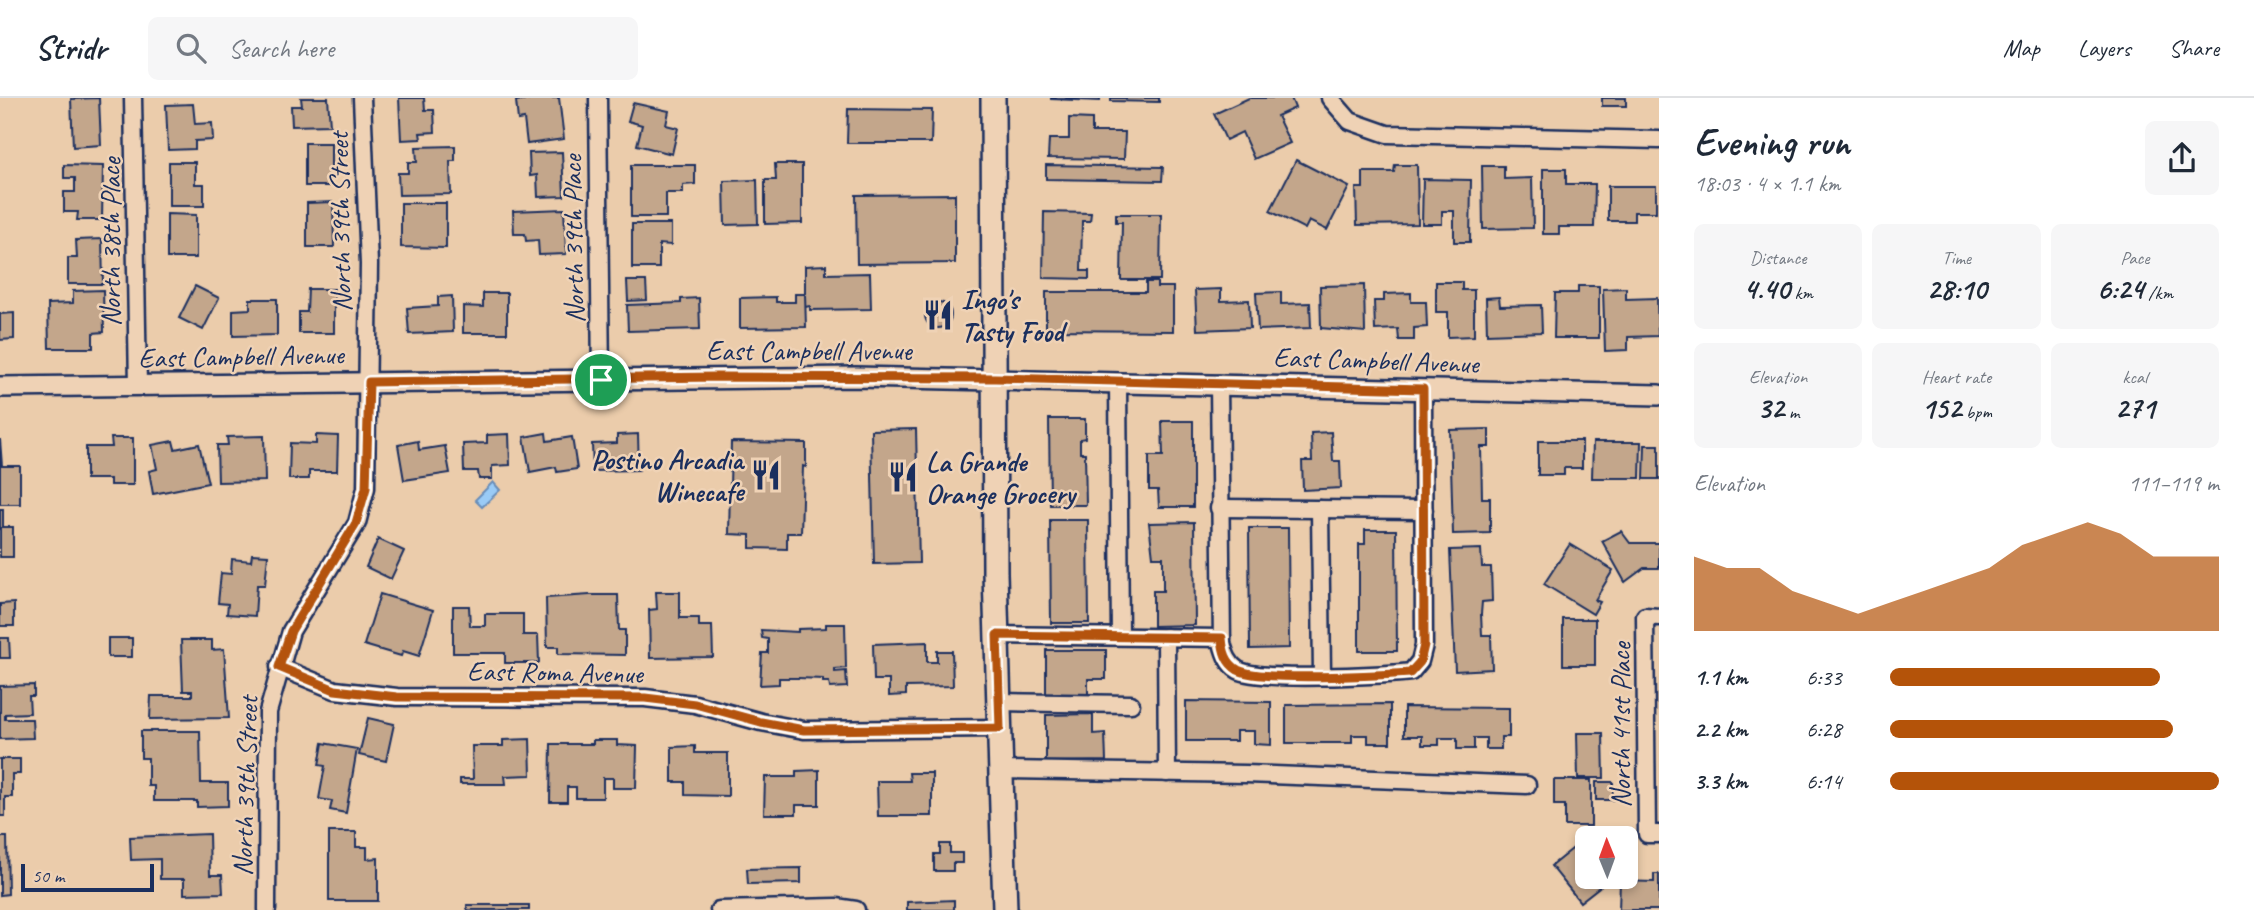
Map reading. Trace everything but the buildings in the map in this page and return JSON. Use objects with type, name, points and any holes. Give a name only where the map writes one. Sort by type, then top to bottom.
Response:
[{"type":"main road","points":[[993,98],[997,635],[1005,910]]},
{"type":"street","name":"North 38th Place","points":[[133,98],[138,386]]},
{"type":"street","name":"North 39th Street","points":[[267,910],[268,712],[291,631],[356,523],[366,488],[369,264],[362,98]]},
{"type":"street","name":"North 39th Place","points":[[598,98],[601,380]]},
{"type":"street","points":[[1330,98],[1350,121],[1387,134],[1659,140]]},
{"type":"street","name":"East Campbell Avenue","points":[[0,387],[995,378],[1659,396]]},
{"type":"street","points":[[1118,382],[1120,636]]},
{"type":"street","points":[[1219,384],[1222,638],[1226,657],[1240,671],[1322,676],[1410,673],[1420,662],[1425,611],[1423,389]]},
{"type":"street","points":[[1219,508],[1424,510]]},
{"type":"street","points":[[1320,509],[1322,676]]},
{"type":"street","name":"North 41st Place","points":[[1652,617],[1653,834]]},
{"type":"street","points":[[997,635],[1222,638]]},
{"type":"street","points":[[1166,637],[1167,773]]},
{"type":"street","name":"East Roma Avenue","points":[[279,667],[335,690],[397,697],[645,698],[695,704],[761,722],[804,730],[1000,728]]},
{"type":"street","points":[[999,702],[1131,704]]},
{"type":"street","points":[[1001,770],[1527,785]]},
{"type":"street","points":[[719,910],[836,907],[856,910]]},
{"type":"water","points":[[493,482],[500,490],[482,507],[475,500]]},
{"type":"place","name":"Ingo's Tasty Food","points":[[938,315]]},
{"type":"place","name":"Postino Arcadia Winecafe","points":[[766,475]]},
{"type":"place","name":"La Grande Orange Grocery","points":[[903,477]]},
{"type":"route","points":[[913,377],[1423,389],[1425,611],[1424,645],[1420,662],[1410,673],[1268,675],[1240,671],[1231,664],[1226,657],[1222,638],[997,635],[1000,728],[848,731],[804,730],[761,722],[695,704],[645,698],[397,697],[335,690],[279,667],[291,631],[356,523],[366,488],[369,382],[601,380],[913,377]]}]
